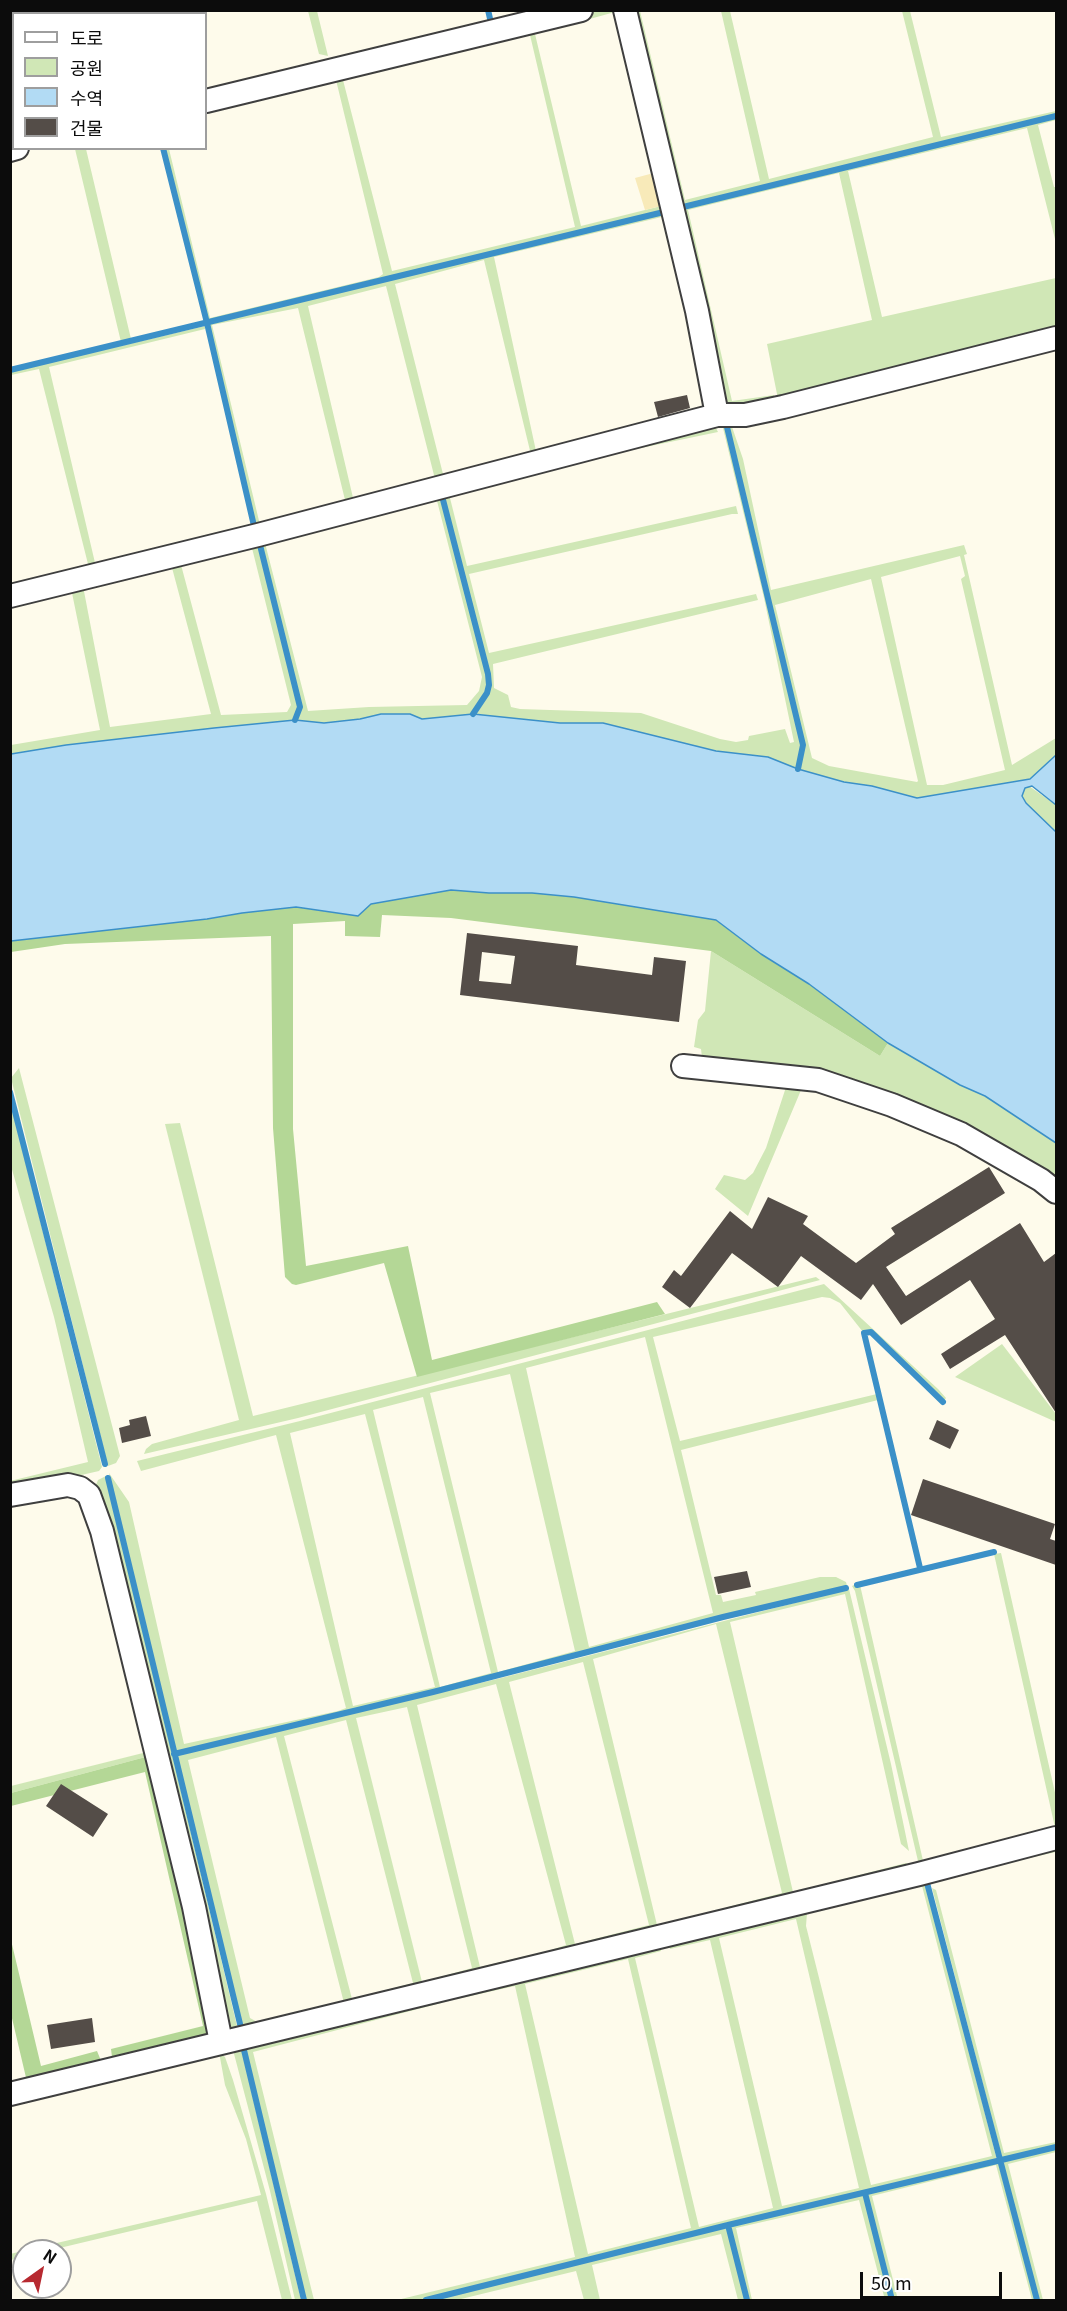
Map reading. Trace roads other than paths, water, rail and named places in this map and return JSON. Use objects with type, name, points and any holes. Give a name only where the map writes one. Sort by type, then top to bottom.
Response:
[{"type":"street","points":[[207,101],[582,10]]},
{"type":"street","points":[[625,10],[697,311],[717,415]]},
{"type":"street","points":[[10,596],[280,529],[717,415],[745,415],[1056,338]]},
{"type":"street","points":[[683,1066],[818,1080],[892,1105],[961,1134],[1041,1180],[1056,1192]]},
{"type":"street","points":[[10,1495],[68,1485],[80,1488],[89,1495],[102,1531],[194,1906],[221,2042]]},
{"type":"street","points":[[10,2094],[884,1882],[1056,1838]]},
{"type":"water","points":[[381,714],[410,714],[422,719],[473,714],[560,723],[603,723],[716,751],[768,757],[798,769],[844,782],[872,786],[917,798],[1030,779],[1056,755],[1056,805],[1032,786],[1025,788],[1022,796],[1026,803],[1056,832],[1056,1143],[985,1096],[960,1085],[888,1043],[809,984],[761,954],[716,920],[574,897],[451,890],[371,904],[358,916],[296,907],[11,941],[11,754],[66,745],[214,728],[295,720],[324,723]]},
{"type":"waterway","points":[[488,10],[491,23]]},
{"type":"waterway","points":[[679,208],[1056,116]]},
{"type":"waterway","points":[[164,150],[207,323],[254,526]]},
{"type":"waterway","points":[[10,370],[668,211]]},
{"type":"waterway","points":[[727,427],[803,745],[798,769]]},
{"type":"waterway","points":[[441,492],[488,674],[487,693],[473,714]]},
{"type":"waterway","points":[[259,541],[300,707],[295,720]]},
{"type":"waterway","points":[[10,1092],[105,1464]]},
{"type":"waterway","points":[[920,1568],[864,1333],[871,1332],[943,1402]]},
{"type":"waterway","points":[[108,1478],[241,2028]]},
{"type":"waterway","points":[[857,1585],[994,1552]]},
{"type":"waterway","points":[[174,1754],[433,1692],[723,1617],[846,1588]]},
{"type":"waterway","points":[[926,1879],[1037,2300]]},
{"type":"waterway","points":[[243,2046],[304,2300]]},
{"type":"waterway","points":[[426,2300],[1056,2147]]},
{"type":"waterway","points":[[865,2193],[892,2300]]},
{"type":"waterway","points":[[728,2225],[747,2300]]}]
